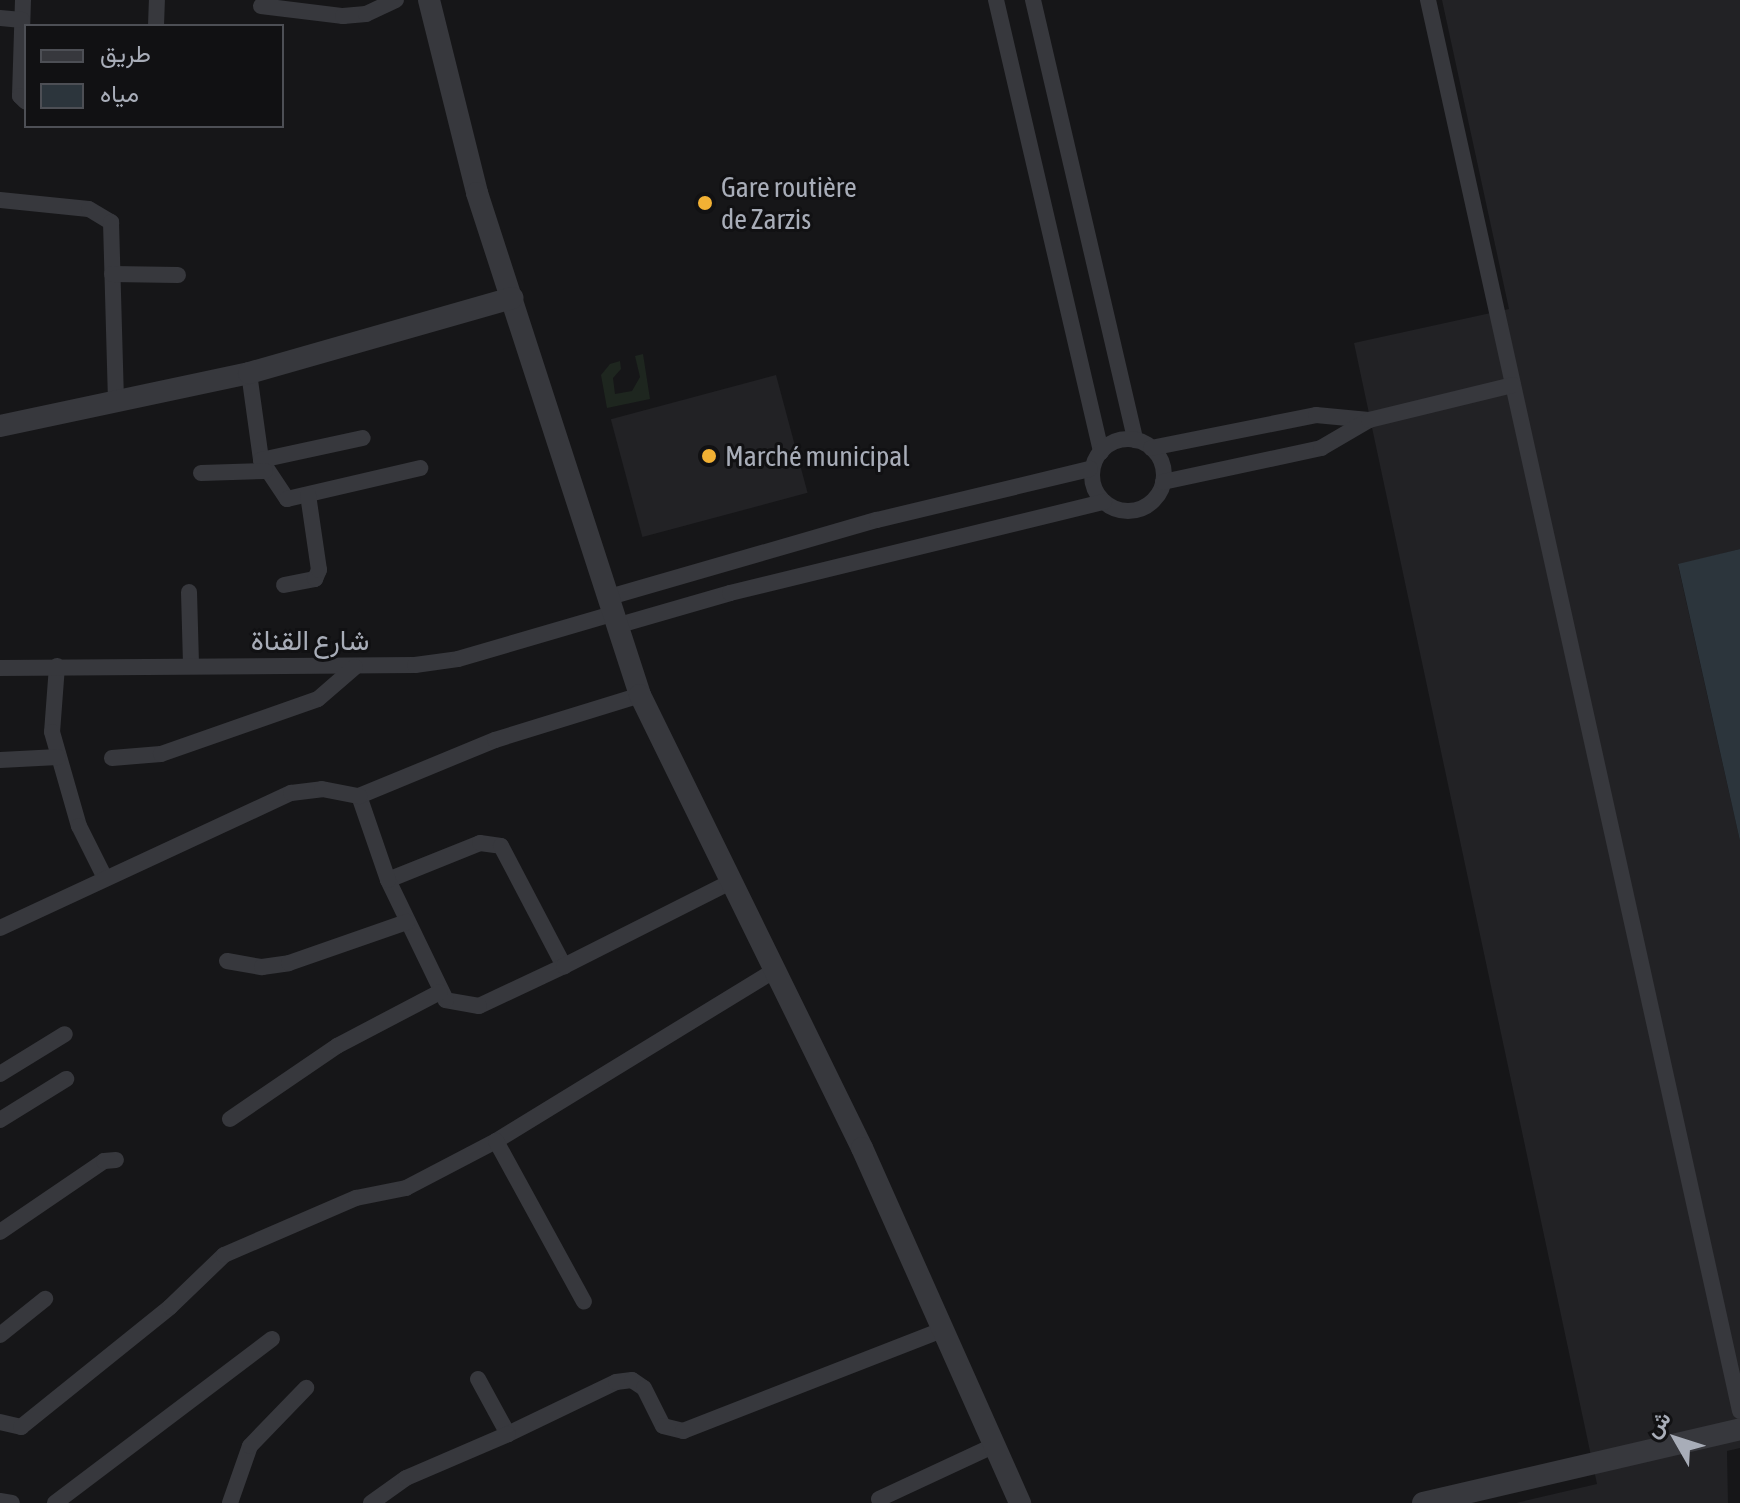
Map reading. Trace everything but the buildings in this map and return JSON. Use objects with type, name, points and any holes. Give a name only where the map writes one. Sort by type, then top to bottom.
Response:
[{"type":"street","points":[[23,0],[20,96],[24,100]]},
{"type":"street","points":[[156,24],[157,0]]},
{"type":"street","points":[[261,6],[343,16],[366,14],[396,0]]},
{"type":"street","points":[[416,0],[434,34]]},
{"type":"street","points":[[429,0],[434,34],[477,193],[640,695],[944,1329],[1020,1503]]},
{"type":"street","points":[[996,0],[1101,452]]},
{"type":"street","points":[[1033,0],[1135,440]]},
{"type":"street","points":[[1428,0],[1740,1411]]},
{"type":"street","points":[[0,18],[22,20]]},
{"type":"street","points":[[0,200],[21,198],[104,213],[111,222],[116,402]]},
{"type":"street","points":[[112,274],[178,275]]},
{"type":"street","points":[[0,426],[249,373],[513,298]]},
{"type":"street","points":[[249,373],[263,465],[287,499],[420,468]]},
{"type":"street","points":[[1163,482],[1321,448],[1369,420],[1513,385]]},
{"type":"street","points":[[1151,448],[1316,415],[1369,420]]},
{"type":"street","points":[[201,473],[263,465],[363,438]]},
{"type":"street","points":[[1135,440],[1151,448],[1162,463],[1163,482],[1155,498],[1139,509],[1121,510],[1104,502],[730,593],[612,613],[877,520],[1090,469],[1101,452],[1116,441],[1135,440]]},
{"type":"street","points":[[1090,469],[1104,502]]},
{"type":"street","points":[[284,585],[315,579],[319,570],[308,495]]},
{"type":"street","points":[[189,592],[191,664]]},
{"type":"street","name":"شارع القناة","points":[[0,668],[191,664],[355,667],[458,659],[612,613]]},
{"type":"street","points":[[57,666],[52,721],[58,757],[79,826],[104,876]]},
{"type":"street","points":[[112,758],[161,754],[318,699],[355,667]]},
{"type":"street","points":[[0,928],[104,876],[291,793],[322,789],[359,796],[495,740],[640,695]]},
{"type":"street","points":[[0,760],[58,757]]},
{"type":"street","points":[[359,796],[388,880],[407,922],[440,992],[456,1006],[479,1006],[728,883]]},
{"type":"street","points":[[388,880],[480,843],[501,846],[564,966]]},
{"type":"street","points":[[227,961],[262,967],[289,963],[407,922]]},
{"type":"street","points":[[0,1422],[21,1427],[170,1307],[224,1255],[356,1198],[406,1188],[496,1141],[773,971]]},
{"type":"street","points":[[230,1119],[337,1046],[440,992]]},
{"type":"street","points":[[0,1074],[65,1034]]},
{"type":"street","points":[[0,1120],[66,1079]]},
{"type":"street","points":[[496,1141],[584,1302]]},
{"type":"street","points":[[0,1232],[104,1161],[116,1160]]},
{"type":"street","points":[[0,1335],[45,1299]]},
{"type":"street","points":[[371,1503],[406,1478],[616,1382],[632,1380],[644,1388],[663,1426],[683,1431],[944,1329]]},
{"type":"street","points":[[55,1503],[272,1339]]},
{"type":"street","points":[[478,1379],[508,1434]]},
{"type":"street","points":[[230,1503],[250,1446],[306,1388]]},
{"type":"street","points":[[1423,1503],[1740,1429]]},
{"type":"street","points":[[879,1499],[995,1445]]},
{"type":"street","points":[[0,1501],[12,1503]]},
{"type":"shaded area","points":[[1442,0],[1740,0],[1740,549],[1678,565],[1740,841],[1740,1448],[1727,1451],[1728,1503],[1516,1503],[1597,1484],[1354,343],[1509,309]]},
{"type":"shaded area","points":[[643,354],[650,399],[607,408],[601,375],[610,364],[620,361],[621,369],[613,378],[615,394],[632,391],[640,377],[635,356]]},
{"type":"shaded area","name":"Marché municipal","points":[[776,375],[808,493],[642,537],[611,419]]},
{"type":"water","points":[[1740,549],[1740,841],[1678,564]]},
{"type":"place","name":"Gare routière de Zarzis","points":[[705,203]]},
{"type":"place","name":"Marché municipal","points":[[709,456]]}]
